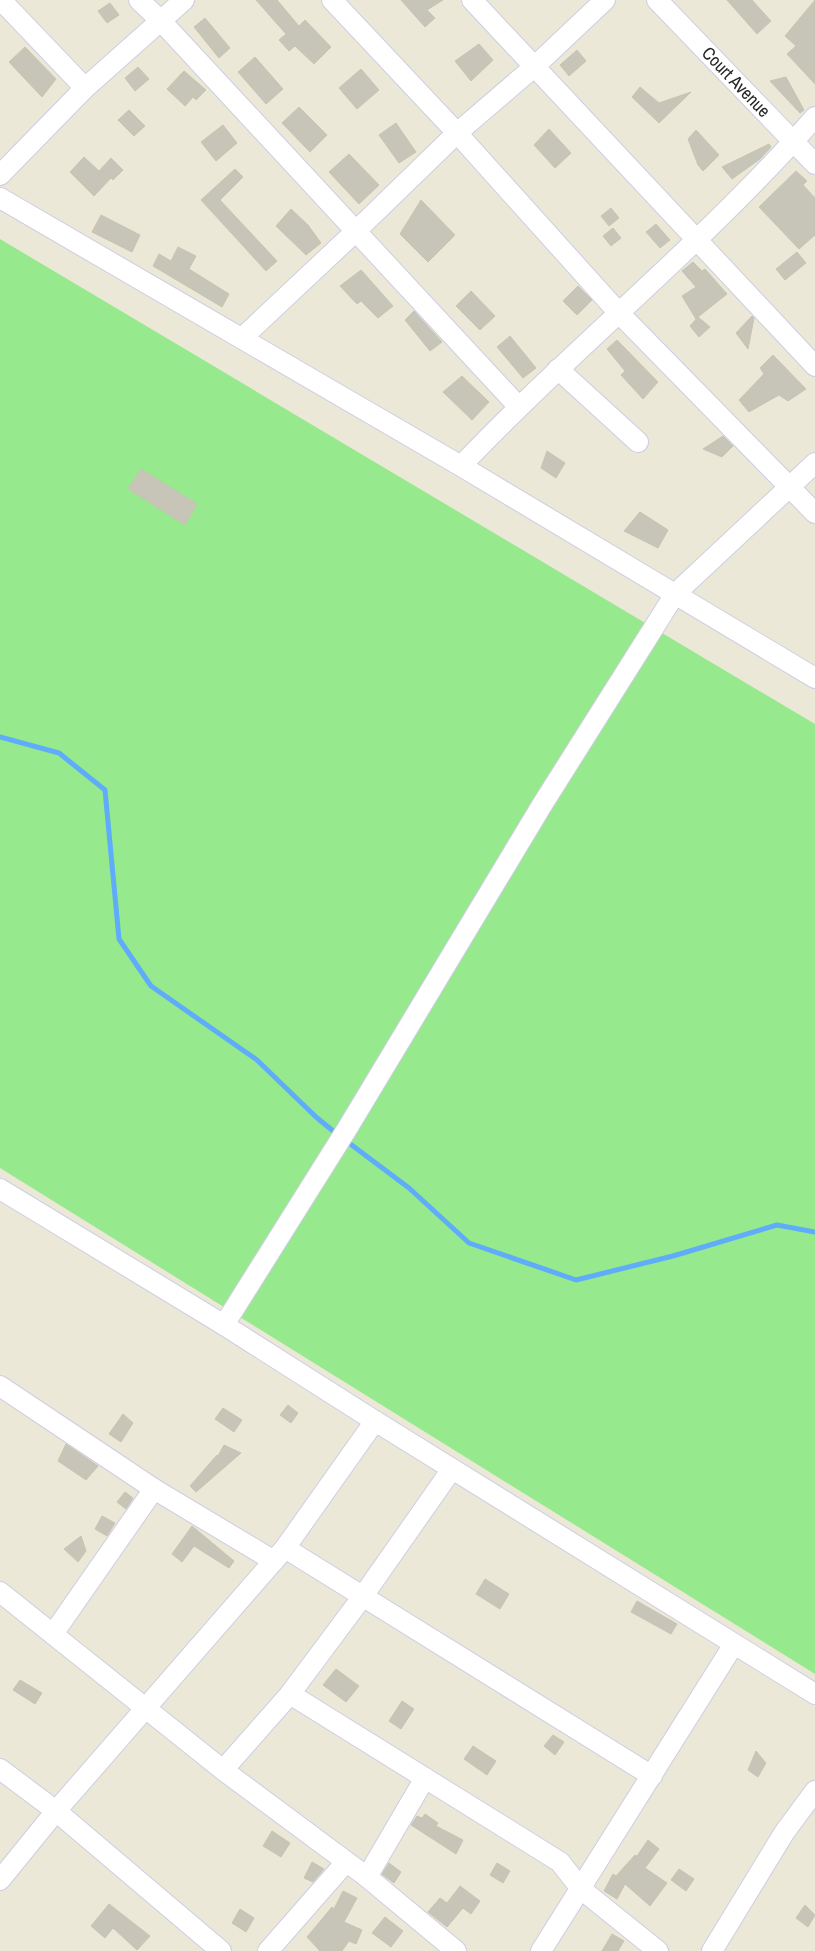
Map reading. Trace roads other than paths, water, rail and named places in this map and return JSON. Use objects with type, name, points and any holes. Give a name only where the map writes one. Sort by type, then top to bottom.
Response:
[{"type":"street","points":[[1,0],[85,88]]},
{"type":"street","points":[[139,0],[161,21],[518,406]]},
{"type":"street","points":[[0,175],[85,88],[184,0]]},
{"type":"street","points":[[332,0],[457,133],[618,312],[815,514]]},
{"type":"street","points":[[472,0],[815,366]]},
{"type":"street","points":[[242,338],[356,232],[457,133],[534,67],[605,0]]},
{"type":"street","name":"Court Avenue","points":[[657,0],[815,164]]},
{"type":"street","points":[[461,466],[518,406],[695,239],[815,118]]},
{"type":"street","points":[[0,198],[461,466],[815,678]]},
{"type":"street","points":[[558,369],[638,442]]},
{"type":"street","points":[[224,1325],[348,1129],[542,805],[675,594],[815,463]]},
{"type":"street","points":[[3,1198],[224,1325],[815,1694]]},
{"type":"street","points":[[0,1386],[154,1488],[362,1596],[652,1776]]},
{"type":"street","points":[[0,1880],[56,1811],[280,1555],[375,1421]]},
{"type":"street","points":[[224,1770],[290,1694],[452,1469]]},
{"type":"street","points":[[53,1634],[154,1488]]},
{"type":"street","points":[[0,1592],[224,1770],[366,1877],[456,1951]]},
{"type":"street","points":[[541,1951],[582,1889],[612,1836],[652,1776],[734,1644]]},
{"type":"street","points":[[290,1694],[560,1862],[582,1889],[658,1951]]},
{"type":"street","points":[[0,1769],[56,1811],[221,1951]]},
{"type":"street","points":[[366,1877],[425,1778]]},
{"type":"street","points":[[712,1951],[784,1833],[815,1791]]},
{"type":"street","points":[[268,1951],[346,1862]]},
{"type":"waterway","points":[[0,737],[59,753],[105,790],[119,939],[151,986],[257,1060],[316,1117],[338,1135]]},
{"type":"waterway","points":[[345,1140],[409,1188],[469,1243],[576,1280],[673,1256],[777,1225],[815,1232]]}]
